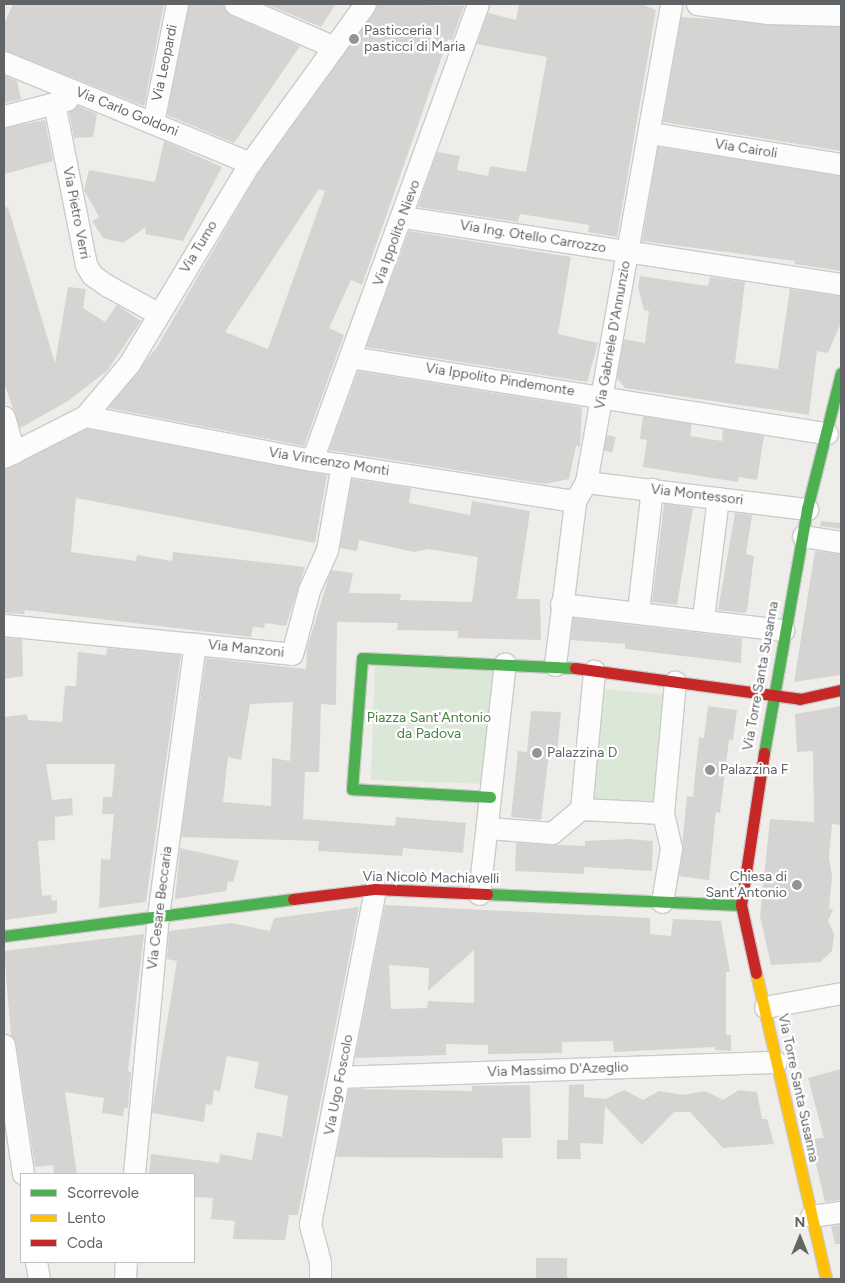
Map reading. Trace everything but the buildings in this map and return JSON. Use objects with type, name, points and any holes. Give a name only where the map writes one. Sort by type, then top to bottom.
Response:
[{"type":"street","name":"Via Leopardi","points":[[153,122],[178,4]]},
{"type":"street","points":[[235,4],[338,42],[346,4]]},
{"type":"street","name":"Via Tumo","points":[[9,455],[85,416],[129,364],[250,163],[365,4]]},
{"type":"street","name":"Via Ippolito Nievo","points":[[312,460],[403,217],[478,4]]},
{"type":"street","name":"Via Gabriele D'Annunzio","points":[[555,665],[575,501],[586,482],[651,133],[671,4]]},
{"type":"street","points":[[697,4],[768,13],[841,15]]},
{"type":"street","name":"Via Carlo Goldoni","points":[[4,62],[250,163]]},
{"type":"street","points":[[4,116],[84,95]]},
{"type":"street","name":"Via Pietro Verri","points":[[54,103],[86,265],[108,286],[159,314]]},
{"type":"street","name":"Via Cairoli","points":[[651,133],[841,164]]},
{"type":"street","name":"Via Ing. Otello Carrozzo","points":[[403,217],[841,284]]},
{"type":"street","name":"Via Ippolito Pindemonte","points":[[350,357],[827,433]]},
{"type":"street","name":"Via Torre Santa Susanna","points":[[826,1279],[741,905],[783,630],[807,509],[841,372]]},
{"type":"street","name":"Via Vincenzo Monti","points":[[85,416],[312,460],[575,501]]},
{"type":"street","points":[[4,417],[9,455]]},
{"type":"street","name":"Via Manzoni","points":[[4,625],[292,654],[309,590],[327,550],[342,464]]},
{"type":"street","name":"Via Montessori","points":[[586,482],[807,509]]},
{"type":"street","points":[[638,611],[652,489]]},
{"type":"street","points":[[703,618],[718,498]]},
{"type":"street","points":[[803,536],[841,542]]},
{"type":"street","points":[[561,604],[703,618],[783,630]]},
{"type":"street","name":"Via Cesare Beccaria","points":[[134,1173],[158,916],[195,643]]},
{"type":"street","points":[[490,797],[352,789],[362,658],[555,665],[800,699],[841,690]]},
{"type":"street","points":[[479,894],[488,828],[505,663]]},
{"type":"street","points":[[581,809],[594,671]]},
{"type":"street","points":[[662,902],[671,848],[663,813],[675,682]]},
{"type":"street","points":[[488,828],[552,833],[581,809],[663,813]]},
{"type":"street","name":"Via Nicolò Machiavelli","points":[[4,936],[375,889],[741,905]]},
{"type":"street","name":"Via Ugo Foscolo","points":[[320,1279],[320,1262],[310,1224],[341,1078],[375,889]]},
{"type":"street","points":[[765,1007],[841,993]]},
{"type":"street","points":[[4,1045],[23,1173]]},
{"type":"street","name":"Via Massimo D'Azeglio","points":[[341,1078],[776,1062]]},
{"type":"street","points":[[811,1216],[841,1212]]},
{"type":"street","points":[[36,1263],[39,1279]]},
{"type":"street","points":[[125,1279],[126,1263]]},
{"type":"green space","name":"Piazza Sant'Antonio da Padova","points":[[375,665],[494,669],[490,784],[371,780]]},
{"type":"green space","points":[[601,689],[664,694],[654,804],[591,799]]},
{"type":"traffic: fast","points":[[764,753],[807,509],[841,373]]},
{"type":"traffic: fast","points":[[490,797],[352,789],[362,658],[575,668]]},
{"type":"traffic: fast","points":[[487,894],[741,905]]},
{"type":"traffic: fast","points":[[4,936],[293,899]]},
{"type":"traffic: slow","points":[[756,973],[826,1279]]},
{"type":"traffic: jam","points":[[575,668],[800,699],[841,690]]},
{"type":"traffic: jam","points":[[756,973],[741,905],[764,753]]},
{"type":"traffic: jam","points":[[293,899],[375,889],[487,894]]},
{"type":"place","name":"Pasticceria I pasticci di Maria","points":[[354,39]]},
{"type":"place","name":"Palazzina D","points":[[537,753]]},
{"type":"place","name":"Palazzina F","points":[[710,770]]},
{"type":"place","name":"Chiesa di Sant'Antonio","points":[[797,885]]}]
